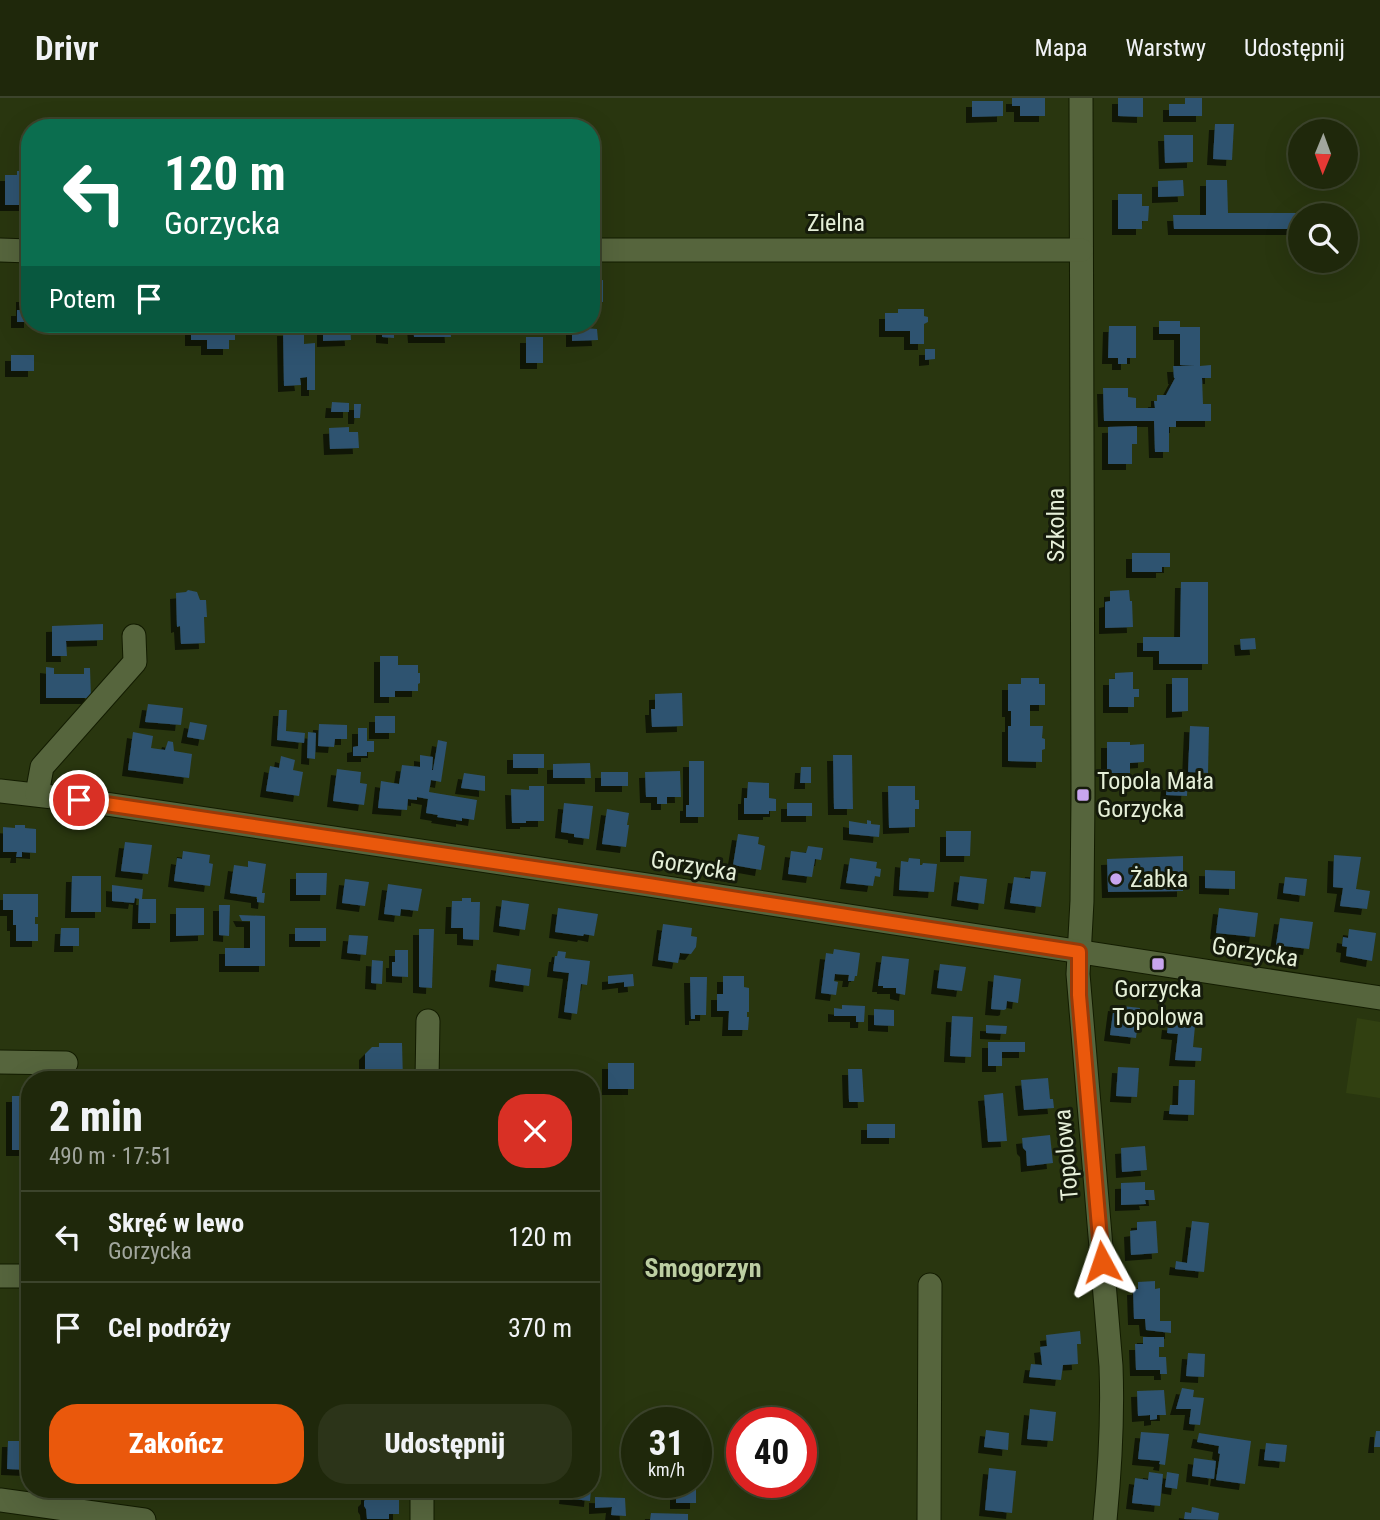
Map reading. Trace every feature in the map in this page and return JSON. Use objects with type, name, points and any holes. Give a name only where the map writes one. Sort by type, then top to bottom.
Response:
[{"type":"street","name":"Szkolna","points":[[1079,952],[1083,808],[1081,98]]},
{"type":"street","points":[[0,250],[21,251]]},
{"type":"street","name":"Zielna","points":[[600,250],[1081,250]]},
{"type":"street","points":[[37,794],[42,767],[135,662],[134,636]]},
{"type":"street","name":"Gorzycka","points":[[0,791],[37,794],[648,885],[1380,998]]},
{"type":"street","name":"Topolowa","points":[[1079,952],[1079,995],[1113,1406],[1105,1520]]},
{"type":"street","points":[[427,1071],[428,1021]]},
{"type":"street","points":[[0,1062],[66,1063]]},
{"type":"street","points":[[0,1276],[21,1276]]},
{"type":"street","points":[[929,1520],[930,1285]]},
{"type":"street","points":[[422,1498],[422,1520]]},
{"type":"street","points":[[0,1500],[144,1520]]},
{"type":"shaded area","points":[[1357,1018],[1380,1022],[1380,1098],[1346,1093]]},
{"type":"building","points":[[1012,98],[1045,98],[1045,116],[1020,116],[1020,106],[1012,106]]},
{"type":"building","points":[[1118,98],[1143,98],[1143,117],[1118,116]]},
{"type":"building","points":[[1185,98],[1202,98],[1202,116],[1169,116],[1169,104],[1185,104]]},
{"type":"building","points":[[972,101],[1003,101],[1003,116],[972,117]]},
{"type":"building","points":[[1215,124],[1234,124],[1232,160],[1213,159]]},
{"type":"building","points":[[1164,135],[1193,135],[1193,162],[1165,163]]},
{"type":"building","points":[[17,171],[21,171],[21,205],[5,205],[5,175],[17,175]]},
{"type":"building","points":[[1183,180],[1184,196],[1158,197],[1158,181]]},
{"type":"building","points":[[1206,180],[1227,180],[1228,213],[1288,213],[1288,229],[1174,229],[1173,215],[1206,215]]},
{"type":"building","points":[[1118,194],[1142,194],[1142,206],[1149,206],[1148,221],[1142,221],[1142,229],[1118,229]]},
{"type":"building","points":[[600,280],[603,280],[603,302],[600,302]]},
{"type":"building","points":[[898,309],[924,309],[928,322],[924,324],[924,344],[910,344],[910,331],[885,331],[885,313],[898,313]]},
{"type":"building","points":[[17,310],[21,310],[21,322],[17,322]]},
{"type":"building","points":[[1159,321],[1180,321],[1180,327],[1200,327],[1200,366],[1211,365],[1211,378],[1202,378],[1203,404],[1211,404],[1211,421],[1176,421],[1176,427],[1169,427],[1169,452],[1155,452],[1154,421],[1104,421],[1103,388],[1128,388],[1128,397],[1136,398],[1136,408],[1155,408],[1157,395],[1166,395],[1175,378],[1173,366],[1195,366],[1180,365],[1180,334],[1159,334]]},
{"type":"building","points":[[1109,326],[1136,326],[1136,358],[1127,358],[1127,364],[1118,364],[1118,358],[1108,358]]},
{"type":"building","points":[[191,333],[235,333],[235,340],[229,340],[229,349],[207,349],[207,340],[191,340]]},
{"type":"building","points":[[283,333],[304,333],[304,344],[315,343],[315,390],[307,390],[307,377],[300,378],[301,385],[284,386]]},
{"type":"building","points":[[323,333],[351,333],[351,340],[323,341]]},
{"type":"building","points":[[382,333],[394,333],[394,338],[382,337]]},
{"type":"building","points":[[414,333],[451,333],[451,337],[414,337]]},
{"type":"building","points":[[572,333],[597,333],[598,340],[572,341]]},
{"type":"building","points":[[526,337],[543,337],[543,363],[526,363]]},
{"type":"building","points":[[925,349],[935,349],[935,359],[925,360]]},
{"type":"building","points":[[11,355],[34,355],[34,371],[11,371]]},
{"type":"building","points":[[332,402],[349,403],[349,412],[331,412]]},
{"type":"building","points":[[354,404],[361,404],[360,418],[354,418]]},
{"type":"building","points":[[1137,426],[1137,444],[1132,444],[1132,464],[1108,464],[1108,427]]},
{"type":"building","points":[[349,427],[349,432],[358,432],[359,448],[330,449],[329,428]]},
{"type":"building","points":[[1132,553],[1170,553],[1170,567],[1162,567],[1162,572],[1132,572]]},
{"type":"building","points":[[1181,582],[1208,582],[1208,664],[1159,664],[1159,651],[1143,651],[1143,637],[1180,637]]},
{"type":"building","points":[[188,590],[197,592],[200,600],[206,600],[205,643],[181,644],[180,626],[177,627],[176,593]]},
{"type":"building","points":[[1129,590],[1133,627],[1105,628],[1105,602],[1110,601],[1110,591]]},
{"type":"building","points":[[103,624],[103,640],[66,641],[67,656],[52,656],[52,626]]},
{"type":"building","points":[[1255,638],[1256,649],[1241,650],[1240,639]]},
{"type":"building","points":[[380,656],[398,656],[398,665],[418,665],[418,691],[395,691],[395,697],[380,697]]},
{"type":"building","points":[[46,667],[54,668],[54,674],[84,674],[84,668],[90,668],[91,698],[46,698]]},
{"type":"building","points":[[1133,672],[1133,689],[1139,689],[1139,697],[1134,697],[1134,707],[1109,707],[1109,679],[1115,679],[1115,673]]},
{"type":"building","points":[[1021,678],[1039,678],[1039,684],[1045,684],[1045,705],[1030,705],[1030,726],[1043,726],[1045,749],[1042,750],[1042,762],[1008,761],[1011,711],[1008,711],[1008,684],[1021,684]]},
{"type":"building","points":[[1172,678],[1188,678],[1188,711],[1172,712]]},
{"type":"building","points":[[682,693],[683,726],[652,727],[651,709],[655,709],[655,694]]},
{"type":"building","points":[[148,704],[183,708],[181,725],[145,722]]},
{"type":"building","points":[[279,710],[287,710],[286,731],[305,733],[304,743],[277,740]]},
{"type":"building","points":[[375,716],[395,716],[395,733],[375,733]]},
{"type":"building","points":[[190,722],[207,725],[204,740],[187,737]]},
{"type":"building","points":[[319,724],[347,725],[347,739],[335,739],[334,747],[318,746]]},
{"type":"building","points":[[1190,726],[1209,727],[1208,773],[1188,772]]},
{"type":"building","points":[[358,728],[367,728],[367,741],[374,741],[374,752],[367,752],[367,756],[353,756],[353,747],[358,746]]},
{"type":"building","points":[[133,732],[153,736],[151,748],[165,750],[168,741],[173,742],[174,751],[192,754],[189,778],[128,770]]},
{"type":"building","points":[[308,732],[316,733],[315,759],[307,758]]},
{"type":"building","points":[[438,740],[447,742],[441,782],[431,780],[429,792],[477,800],[474,820],[462,818],[462,821],[426,813],[428,799],[417,797],[417,800],[408,799],[407,810],[378,808],[381,781],[399,784],[402,765],[420,767],[420,755],[433,757],[433,770]]},
{"type":"building","points":[[1107,742],[1144,744],[1144,762],[1130,763],[1130,773],[1107,773]]},
{"type":"building","points":[[513,754],[544,754],[544,768],[513,768]]},
{"type":"building","points":[[833,755],[852,755],[853,809],[834,809]]},
{"type":"building","points":[[281,756],[295,760],[293,770],[303,772],[299,796],[266,791],[270,766],[279,768]]},
{"type":"building","points":[[689,761],[704,761],[704,817],[686,817],[686,805],[689,805]]},
{"type":"building","points":[[590,763],[591,778],[553,778],[553,764]]},
{"type":"building","points":[[801,767],[811,767],[811,783],[800,783]]},
{"type":"building","points":[[337,769],[361,772],[360,783],[367,784],[364,805],[333,801]]},
{"type":"building","points":[[680,771],[681,797],[667,797],[667,804],[657,804],[657,797],[646,797],[645,772]]},
{"type":"building","points":[[601,772],[628,772],[628,786],[601,786]]},
{"type":"building","points":[[464,773],[485,776],[485,791],[461,788]]},
{"type":"building","points":[[1176,777],[1188,777],[1187,796],[1166,795],[1167,784],[1175,784]]},
{"type":"building","points":[[748,782],[769,783],[769,798],[776,799],[776,811],[769,811],[769,814],[744,814]]},
{"type":"building","points":[[529,786],[544,786],[544,821],[512,823],[511,789],[529,790]]},
{"type":"building","points":[[888,786],[915,786],[915,800],[919,800],[919,809],[915,809],[915,827],[889,828]]},
{"type":"building","points":[[564,803],[593,806],[589,839],[561,832]]},
{"type":"building","points":[[787,803],[812,803],[812,816],[787,816]]},
{"type":"building","points":[[607,809],[629,813],[626,847],[602,844]]},
{"type":"building","points":[[867,820],[871,821],[871,824],[880,825],[879,837],[849,834],[849,821],[867,824]]},
{"type":"building","points":[[15,825],[36,829],[36,853],[22,852],[22,857],[16,857],[17,852],[3,852],[3,827],[15,828]]},
{"type":"building","points":[[946,831],[971,831],[970,856],[946,856]]},
{"type":"building","points":[[738,834],[759,837],[758,844],[765,846],[761,870],[733,865]]},
{"type":"building","points":[[125,842],[152,845],[148,874],[121,871]]},
{"type":"building","points":[[808,846],[823,848],[821,860],[815,859],[812,877],[788,874],[791,851],[806,853]]},
{"type":"building","points":[[183,851],[210,855],[209,863],[213,864],[210,886],[174,881],[177,858],[182,859]]},
{"type":"building","points":[[1334,855],[1361,857],[1356,889],[1370,891],[1367,909],[1340,906],[1343,888],[1333,887]]},
{"type":"building","points":[[1183,856],[1183,891],[1108,892],[1107,859]]},
{"type":"building","points":[[850,858],[877,862],[876,868],[881,869],[880,877],[875,876],[873,886],[846,883]]},
{"type":"building","points":[[909,858],[920,859],[920,865],[937,864],[934,892],[899,890],[901,861],[908,862]]},
{"type":"building","points":[[248,861],[266,864],[262,893],[265,893],[264,903],[257,902],[257,897],[230,893],[234,865],[248,867]]},
{"type":"building","points":[[1205,870],[1235,871],[1235,889],[1205,888]]},
{"type":"building","points":[[1031,871],[1046,872],[1041,907],[1010,903],[1014,877],[1030,879]]},
{"type":"building","points":[[296,873],[327,873],[326,895],[296,895]]},
{"type":"building","points":[[72,876],[101,876],[101,912],[71,912]]},
{"type":"building","points":[[960,876],[987,879],[984,904],[957,900]]},
{"type":"building","points":[[1285,877],[1307,879],[1305,896],[1283,893]]},
{"type":"building","points":[[345,879],[369,882],[365,906],[342,903]]},
{"type":"building","points":[[388,884],[422,889],[418,911],[401,909],[400,916],[384,914]]},
{"type":"building","points":[[112,885],[143,889],[142,899],[156,899],[156,923],[138,923],[139,899],[135,898],[134,903],[112,901]]},
{"type":"building","points":[[3,894],[38,894],[38,917],[35,917],[35,924],[38,924],[38,941],[16,941],[13,910],[3,910]]},
{"type":"building","points":[[462,898],[480,902],[479,940],[463,939],[463,928],[451,928],[452,901],[462,901]]},
{"type":"building","points":[[502,900],[529,904],[525,930],[499,926]]},
{"type":"building","points":[[219,905],[230,905],[229,936],[219,935]]},
{"type":"building","points":[[176,908],[204,908],[204,935],[176,936]]},
{"type":"building","points":[[558,908],[598,914],[594,936],[555,932]]},
{"type":"building","points":[[1219,908],[1258,913],[1255,937],[1216,933]]},
{"type":"building","points":[[239,915],[265,916],[265,966],[225,966],[225,948],[250,948],[250,921],[242,921]]},
{"type":"building","points":[[1280,918],[1313,922],[1309,949],[1276,945]]},
{"type":"building","points":[[663,924],[692,928],[691,936],[697,937],[696,947],[691,954],[680,953],[678,963],[658,960]]},
{"type":"building","points":[[61,928],[79,928],[79,946],[60,946]]},
{"type":"building","points":[[295,928],[326,928],[326,941],[295,941]]},
{"type":"building","points":[[419,929],[434,929],[432,988],[419,987]]},
{"type":"building","points":[[1349,929],[1376,933],[1372,961],[1346,956],[1347,947],[1342,946],[1343,937],[1348,938]]},
{"type":"building","points":[[349,935],[368,936],[366,955],[347,953]]},
{"type":"building","points":[[834,949],[860,953],[854,981],[848,981],[849,975],[835,974],[834,981],[838,982],[836,995],[821,993],[826,953],[833,954]]},
{"type":"building","points":[[395,950],[408,950],[408,977],[392,976]]},
{"type":"building","points":[[558,951],[566,952],[565,958],[590,961],[587,985],[581,984],[577,1014],[564,1012],[569,973],[553,971]]},
{"type":"building","points":[[882,956],[909,959],[905,995],[896,993],[896,988],[878,986]]},
{"type":"building","points":[[372,960],[383,961],[382,984],[371,983]]},
{"type":"building","points":[[497,964],[531,969],[529,986],[495,981]]},
{"type":"building","points":[[940,964],[966,967],[962,991],[937,988]]},
{"type":"building","points":[[633,974],[634,986],[624,987],[624,982],[608,984],[608,976]]},
{"type":"building","points":[[994,975],[1021,979],[1018,1003],[1007,1001],[1004,1010],[991,1009]]},
{"type":"building","points":[[723,976],[744,976],[744,987],[749,988],[748,1030],[728,1030],[729,1011],[717,1011],[717,994],[723,994]]},
{"type":"building","points":[[690,977],[707,977],[706,1015],[695,1015],[695,1019],[691,1019]]},
{"type":"building","points":[[842,1005],[865,1006],[864,1022],[856,1022],[856,1016],[834,1016],[834,1008],[842,1009]]},
{"type":"building","points":[[1114,1005],[1140,1008],[1136,1038],[1110,1035]]},
{"type":"building","points":[[874,1009],[894,1010],[894,1026],[874,1025]]},
{"type":"building","points":[[952,1016],[973,1017],[971,1057],[950,1056]]},
{"type":"building","points":[[1168,1024],[1195,1026],[1193,1047],[1202,1048],[1201,1061],[1175,1060],[1178,1034],[1167,1033]]},
{"type":"building","points":[[986,1025],[1007,1026],[1006,1034],[986,1033]]},
{"type":"building","points":[[988,1042],[1025,1042],[1025,1052],[1002,1052],[1002,1066],[988,1066]]},
{"type":"building","points":[[379,1043],[402,1043],[403,1071],[365,1071],[365,1054],[372,1047],[379,1047]]},
{"type":"building","points":[[608,1063],[634,1063],[634,1089],[608,1089]]},
{"type":"building","points":[[1118,1067],[1139,1068],[1137,1097],[1116,1096]]},
{"type":"building","points":[[848,1069],[862,1069],[864,1102],[849,1102]]},
{"type":"building","points":[[1048,1078],[1050,1099],[1053,1099],[1054,1108],[1024,1110],[1021,1080]]},
{"type":"building","points":[[1179,1080],[1195,1080],[1194,1115],[1169,1114],[1170,1105],[1178,1105]]},
{"type":"building","points":[[1003,1093],[1007,1141],[988,1142],[984,1095]]},
{"type":"building","points":[[12,1096],[21,1096],[21,1150],[12,1150]]},
{"type":"building","points":[[867,1124],[895,1124],[895,1138],[867,1138]]},
{"type":"building","points":[[1050,1135],[1053,1163],[1027,1166],[1022,1138]]},
{"type":"building","points":[[1145,1146],[1147,1170],[1122,1172],[1121,1148]]},
{"type":"building","points":[[1145,1182],[1145,1190],[1154,1190],[1155,1200],[1145,1200],[1146,1204],[1121,1205],[1121,1183]]},
{"type":"building","points":[[1156,1221],[1158,1253],[1131,1255],[1130,1231],[1137,1230],[1137,1222]]},
{"type":"building","points":[[1192,1221],[1209,1223],[1204,1272],[1175,1269],[1176,1261],[1187,1263]]},
{"type":"building","points":[[1155,1281],[1155,1289],[1160,1288],[1160,1321],[1171,1321],[1171,1333],[1146,1330],[1145,1319],[1134,1319],[1133,1289],[1138,1289],[1138,1282]]},
{"type":"building","points":[[1080,1331],[1081,1344],[1077,1344],[1078,1364],[1063,1365],[1061,1380],[1029,1377],[1031,1364],[1042,1365],[1040,1347],[1047,1346],[1046,1335]]},
{"type":"building","points":[[1143,1337],[1164,1337],[1164,1347],[1159,1347],[1159,1357],[1166,1357],[1167,1374],[1160,1374],[1160,1370],[1136,1370],[1135,1344],[1143,1344]]},
{"type":"building","points":[[1188,1353],[1205,1354],[1204,1377],[1186,1376]]},
{"type":"building","points":[[1182,1388],[1194,1390],[1193,1397],[1204,1398],[1200,1425],[1189,1424],[1191,1409],[1176,1409]]},
{"type":"building","points":[[1164,1390],[1166,1415],[1157,1415],[1157,1419],[1150,1420],[1150,1415],[1138,1416],[1137,1391]]},
{"type":"building","points":[[1030,1409],[1056,1412],[1053,1441],[1027,1439]]},
{"type":"building","points":[[986,1430],[1009,1433],[1008,1450],[984,1447]]},
{"type":"building","points":[[1376,1431],[1380,1431],[1380,1447],[1374,1447]]},
{"type":"building","points":[[1141,1432],[1169,1434],[1165,1465],[1159,1464],[1160,1461],[1138,1459]]},
{"type":"building","points":[[1199,1433],[1251,1441],[1245,1484],[1216,1480],[1219,1446],[1197,1442]]},
{"type":"building","points":[[8,1441],[21,1441],[21,1470],[7,1469]]},
{"type":"building","points":[[1266,1443],[1287,1445],[1285,1462],[1264,1460]]},
{"type":"building","points":[[1194,1458],[1216,1461],[1214,1479],[1192,1476]]},
{"type":"building","points":[[989,1468],[1016,1471],[1012,1513],[985,1510]]},
{"type":"building","points":[[1149,1472],[1163,1474],[1160,1506],[1132,1503],[1135,1478],[1148,1480]]},
{"type":"building","points":[[1167,1472],[1179,1474],[1177,1489],[1165,1487]]},
{"type":"building","points":[[367,1498],[399,1498],[399,1514],[389,1514],[389,1519],[367,1519],[364,1501]]},
{"type":"building","points":[[565,1498],[590,1498],[590,1501]]},
{"type":"building","points":[[595,1498],[625,1498],[626,1516],[611,1515],[612,1507],[595,1508]]},
{"type":"building","points":[[676,1498],[696,1498],[696,1503],[676,1503]]},
{"type":"building","points":[[1192,1507],[1219,1513],[1218,1520],[1184,1519],[1185,1512],[1191,1513]]},
{"type":"building","points":[[651,1513],[688,1514],[688,1520],[650,1520]]},
{"type":"place","name":"Topola Mała Gorzycka","points":[[1083,795]]},
{"type":"place","name":"Żabka","points":[[1116,879]]},
{"type":"place","name":"Gorzycka Topolowa","points":[[1158,964]]},
{"type":"district","name":"Smogorzyn","points":[[703,1268]]},
{"type":"route","points":[[79,800],[1079,952],[1079,995],[1102,1262]]}]
